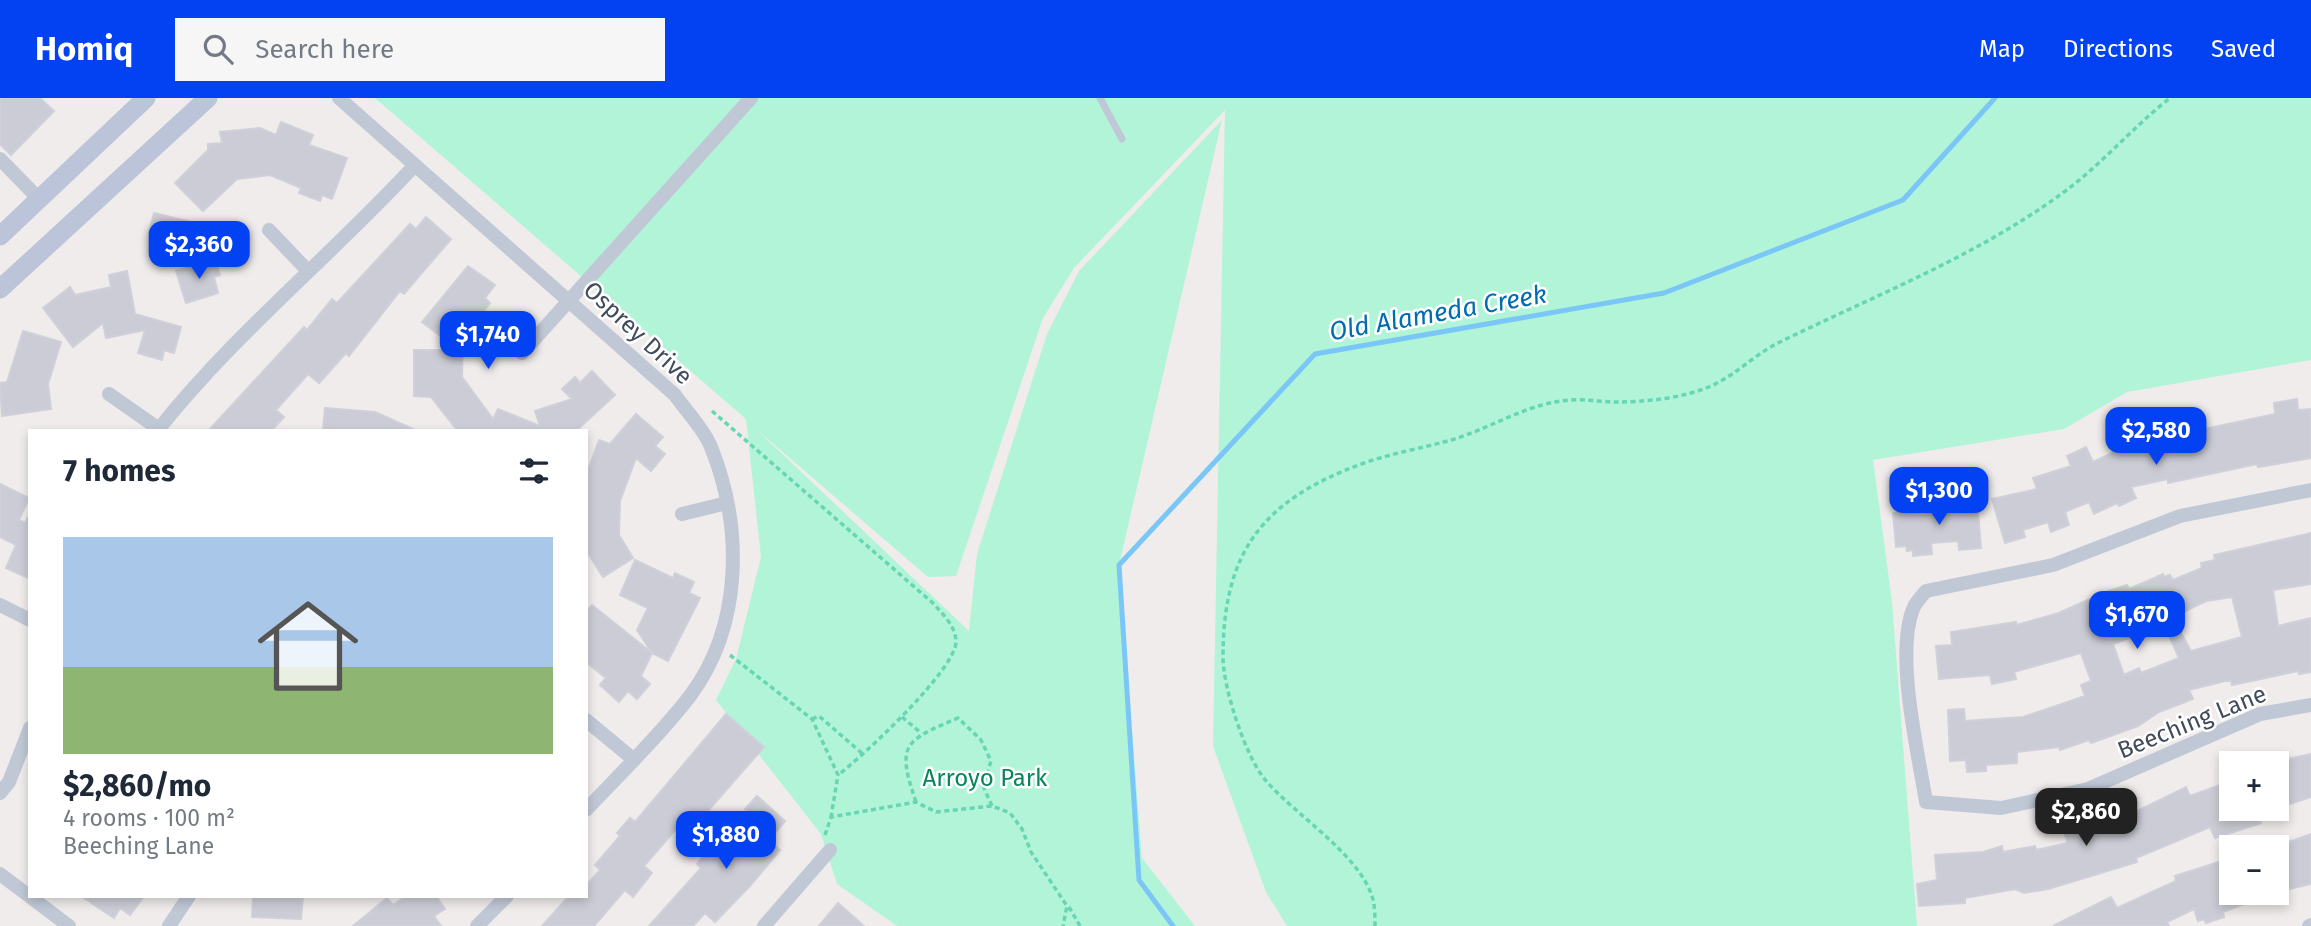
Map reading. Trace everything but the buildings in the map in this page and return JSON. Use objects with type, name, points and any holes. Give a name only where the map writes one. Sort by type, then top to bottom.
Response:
[{"type":"main road","points":[[0,236],[146,98]]},
{"type":"main road","points":[[0,289],[208,98]]},
{"type":"street","name":"Osprey Drive","points":[[339,98],[675,395],[710,445],[727,503],[735,579],[725,625],[690,695],[588,808]]},
{"type":"street","points":[[522,353],[751,98]]},
{"type":"street","points":[[0,159],[39,199]]},
{"type":"street","points":[[159,429],[226,351],[367,217],[415,165]]},
{"type":"street","points":[[269,230],[308,271]]},
{"type":"street","points":[[109,394],[157,429]]},
{"type":"street","name":"Beeching Lane","points":[[2311,490],[2180,516],[2053,565],[1926,591],[1913,607],[1908,634],[1910,698],[1926,802],[2001,808],[2088,789],[2260,714],[2311,705]]},
{"type":"street","points":[[682,514],[727,503]]},
{"type":"street","points":[[0,605],[28,619]]},
{"type":"street","points":[[588,722],[633,759]]},
{"type":"street","points":[[0,793],[9,782],[28,733]]},
{"type":"street","points":[[764,926],[830,850]]},
{"type":"street","points":[[0,874],[28,895]]},
{"type":"street","points":[[32,898],[69,926]]},
{"type":"street","points":[[169,926],[188,898]]},
{"type":"street","points":[[477,926],[502,898]]},
{"type":"lane","points":[[1100,98],[1122,139]]},
{"type":"path","points":[[1375,926],[1374,899],[1362,874],[1263,779],[1227,691],[1223,657],[1235,570],[1247,542],[1278,508],[1324,480],[1366,463],[1455,440],[1530,409],[1568,400],[1618,402],[1666,398],[1708,387],[1733,374],[1769,347],[1922,275],[2004,230],[2064,191],[2170,98]]},
{"type":"path","points":[[712,411],[934,604],[951,625],[956,643],[950,659],[902,717],[864,755],[838,775]]},
{"type":"path","points":[[716,647],[736,659],[812,719],[838,775],[825,835]]},
{"type":"path","points":[[812,719],[819,716],[864,755]]},
{"type":"path","points":[[902,717],[921,733]]},
{"type":"path","points":[[916,802],[905,770],[907,748],[921,733],[958,718],[981,740],[991,761],[984,786],[992,806]]},
{"type":"path","points":[[831,817],[916,802],[936,812],[992,806],[1010,813],[1022,829],[1031,852],[1080,926]]},
{"type":"path","points":[[1063,926],[1068,906]]},
{"type":"green space","name":"Arroyo Park","points":[[375,98],[2311,98],[2311,360],[2127,392],[2064,429],[1873,460],[1892,602],[1917,926],[1287,926],[1266,892],[1213,746],[1225,110],[1074,268],[1043,318],[956,576],[928,577],[756,429],[969,631],[977,554],[1047,334],[1079,271],[1222,120],[1119,565],[1142,858],[1195,926],[897,926],[837,884],[821,834],[716,700],[736,659],[761,557],[746,419]]},
{"type":"waterway","name":"Old Alameda Creek","points":[[1173,926],[1139,880],[1119,565],[1315,354],[1664,293],[1903,200],[1995,98]]}]
